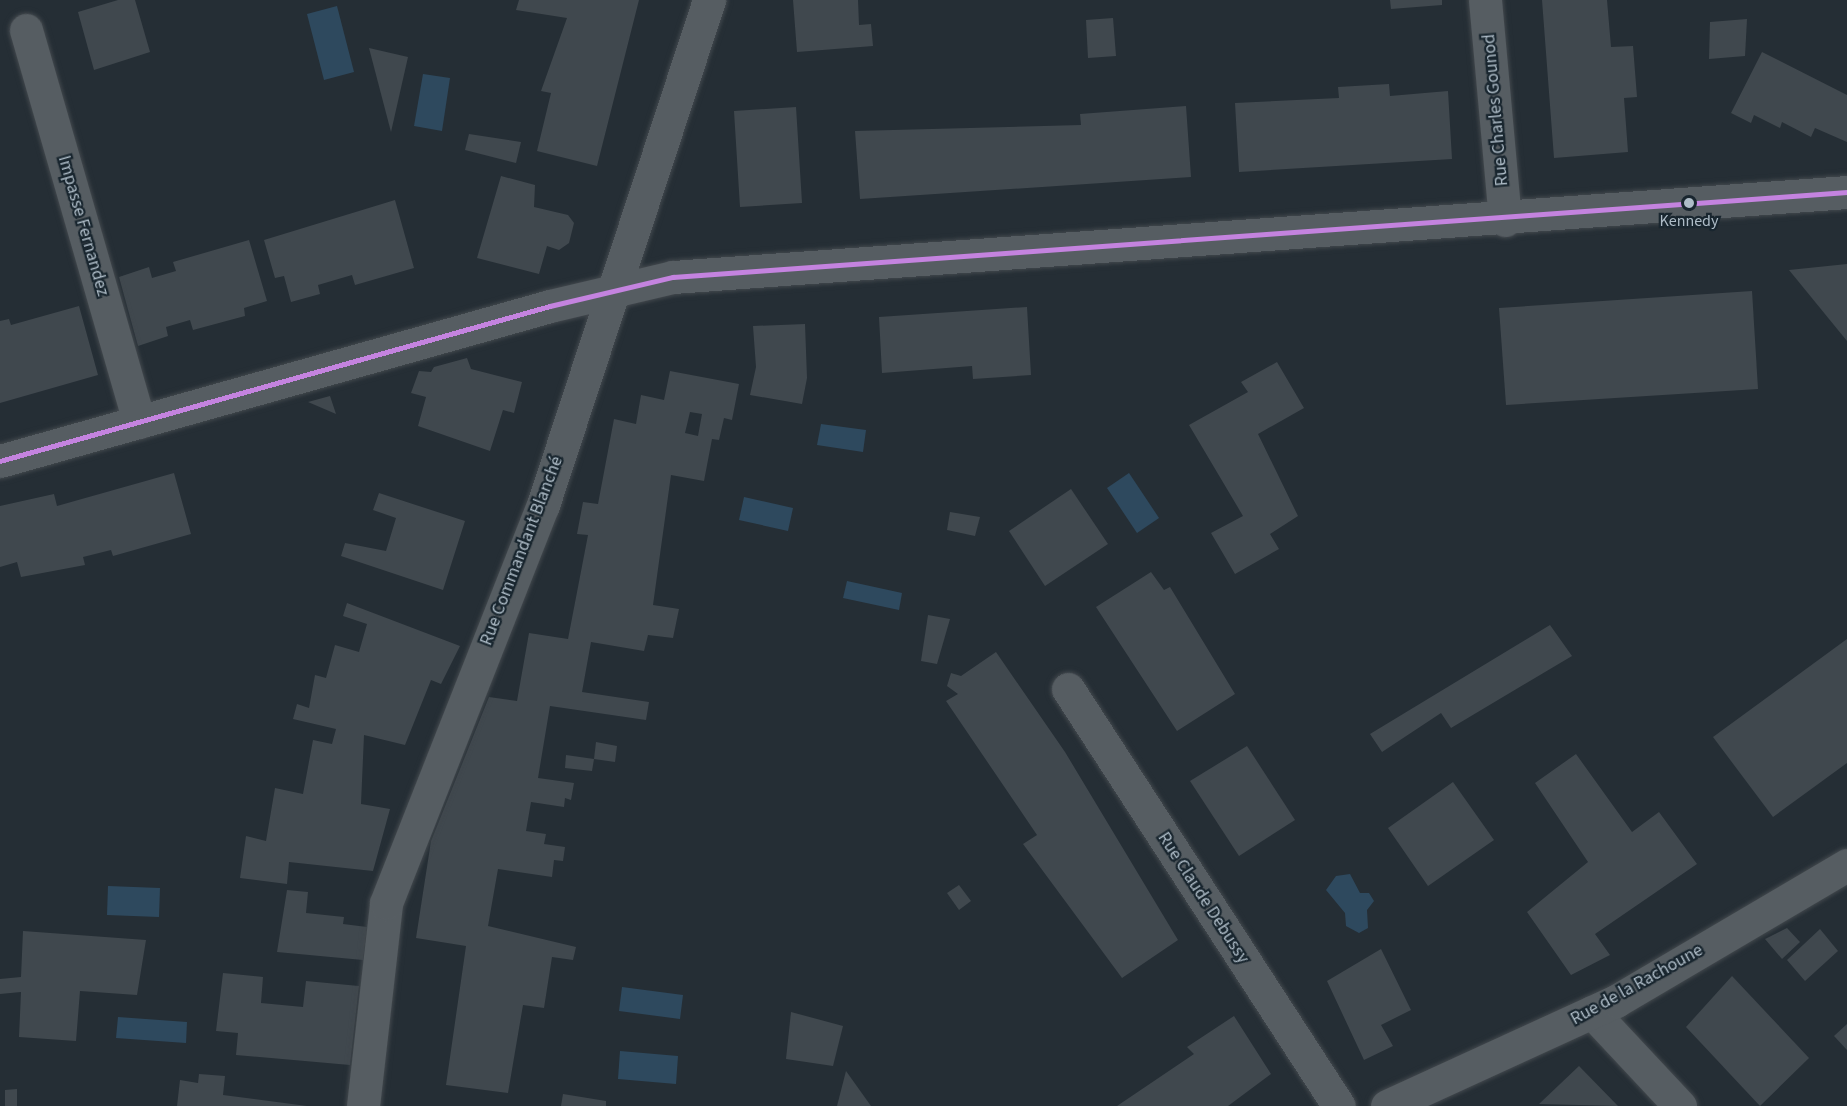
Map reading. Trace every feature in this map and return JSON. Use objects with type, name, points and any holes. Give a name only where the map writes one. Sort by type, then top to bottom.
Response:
[{"type":"street","name":"Rue Commandant Blanché","points":[[363,1106],[386,903],[543,504],[709,0]]},
{"type":"street","name":"Rue Charles Gounod","points":[[1485,0],[1505,220]]},
{"type":"street","name":"Impasse Fernandez","points":[[26,30],[139,422]]},
{"type":"street","points":[[0,461],[614,289],[673,277],[1505,220],[1847,192]]},
{"type":"street","name":"Rue Claude Debussy","points":[[1068,689],[1339,1106]]},
{"type":"street","name":"Rue de la Rachoune","points":[[1387,1106],[1592,1012],[1847,866]]},
{"type":"street","points":[[1592,1012],[1680,1106]]},
{"type":"water","points":[[337,6],[354,72],[324,80],[307,14]]},
{"type":"water","points":[[423,74],[450,78],[442,131],[414,126]]},
{"type":"water","points":[[821,424],[866,430],[863,452],[817,445]]},
{"type":"water","points":[[1129,473],[1159,518],[1137,533],[1107,488]]},
{"type":"water","points":[[744,497],[793,508],[788,531],[739,520]]},
{"type":"water","points":[[847,581],[902,593],[899,610],[843,598]]},
{"type":"water","points":[[1350,874],[1360,893],[1369,893],[1374,901],[1367,910],[1368,928],[1359,933],[1346,926],[1345,913],[1326,890],[1336,876]]},
{"type":"water","points":[[108,886],[160,888],[159,917],[107,915]]},
{"type":"water","points":[[622,987],[683,995],[680,1019],[619,1011]]},
{"type":"water","points":[[118,1017],[187,1022],[186,1043],[116,1038]]},
{"type":"water","points":[[620,1051],[678,1056],[676,1084],[618,1079]]},
{"type":"building","points":[[118,0],[135,0],[150,52],[94,70],[78,12]]},
{"type":"building","points":[[519,0],[639,0],[597,166],[537,151],[551,93],[541,91],[567,18],[516,10]]},
{"type":"building","points":[[793,0],[858,0],[859,25],[871,24],[873,46],[797,52]]},
{"type":"building","points":[[1390,0],[1442,0],[1442,5],[1391,9]]},
{"type":"building","points":[[1542,0],[1607,0],[1611,47],[1633,46],[1637,97],[1624,98],[1628,152],[1554,158]]},
{"type":"building","points":[[1113,18],[1116,56],[1088,58],[1086,20]]},
{"type":"building","points":[[1747,19],[1745,56],[1709,59],[1710,22]]},
{"type":"building","points":[[369,48],[408,57],[391,132]]},
{"type":"building","points":[[1762,52],[1847,95],[1847,142],[1815,128],[1811,137],[1782,122],[1780,128],[1754,115],[1751,123],[1731,113]]},
{"type":"building","points":[[1389,84],[1390,96],[1448,91],[1452,159],[1239,172],[1235,103],[1339,98],[1338,87]]},
{"type":"building","points":[[1186,106],[1191,177],[860,199],[855,131],[1081,125],[1080,114]]},
{"type":"building","points":[[796,107],[802,203],[740,207],[734,111]]},
{"type":"building","points":[[469,134],[521,142],[516,163],[465,150]]},
{"type":"building","points":[[501,176],[535,185],[534,207],[568,215],[574,223],[569,243],[559,250],[547,246],[539,274],[477,258]]},
{"type":"building","points":[[395,200],[414,268],[355,285],[352,275],[318,285],[320,294],[291,302],[284,276],[275,278],[264,240]]},
{"type":"building","points":[[249,240],[267,301],[244,308],[245,316],[193,330],[190,320],[166,327],[168,336],[138,346],[119,277],[149,267],[152,278],[176,271],[173,262]]},
{"type":"building","points":[[1847,264],[1847,341],[1789,270]]},
{"type":"building","points":[[1752,291],[1758,389],[1506,405],[1499,308]]},
{"type":"building","points":[[79,306],[98,375],[0,403],[0,321],[9,319],[11,325]]},
{"type":"building","points":[[1027,307],[1031,375],[973,379],[972,366],[882,373],[879,317]]},
{"type":"building","points":[[805,324],[807,378],[802,404],[750,395],[756,367],[753,326]]},
{"type":"building","points":[[467,358],[471,369],[522,382],[514,413],[503,410],[490,451],[418,426],[426,397],[411,393],[419,371],[431,372],[434,367]]},
{"type":"building","points":[[1277,362],[1304,408],[1258,434],[1298,516],[1270,534],[1279,549],[1235,574],[1211,533],[1243,516],[1189,425],[1248,392],[1241,382]]},
{"type":"building","points":[[670,371],[739,384],[732,420],[724,418],[719,440],[712,439],[704,481],[671,475],[653,605],[679,609],[673,638],[648,635],[644,651],[591,642],[582,692],[649,702],[646,720],[550,706],[538,778],[574,783],[571,800],[565,798],[564,807],[531,802],[526,831],[546,834],[544,844],[565,847],[563,861],[554,860],[552,877],[498,869],[488,926],[576,947],[573,960],[552,957],[544,1008],[523,1005],[508,1093],[446,1085],[466,946],[416,938],[431,841],[489,697],[517,701],[529,633],[568,639],[588,535],[577,534],[583,502],[598,504],[614,419],[636,424],[641,395],[664,400]],"holes":[[[690,412],[702,414],[698,436],[685,433]]]},
{"type":"building","points":[[330,396],[336,414],[308,402]]},
{"type":"building","points":[[174,473],[191,534],[113,556],[111,550],[83,557],[85,565],[21,577],[17,562],[0,567],[0,506],[54,494],[57,506]]},
{"type":"building","points":[[1071,489],[1108,544],[1045,586],[1009,531]]},
{"type":"building","points":[[379,493],[465,521],[443,590],[341,556],[345,543],[386,551],[396,518],[373,510]]},
{"type":"building","points":[[950,512],[980,517],[975,536],[947,530]]},
{"type":"building","points":[[1151,572],[1164,590],[1170,587],[1235,694],[1177,731],[1096,607]]},
{"type":"building","points":[[347,603],[460,646],[441,684],[431,680],[405,745],[364,735],[361,804],[390,809],[373,871],[289,862],[287,884],[240,878],[246,836],[266,841],[275,788],[303,794],[313,740],[332,744],[336,729],[293,719],[297,704],[309,708],[315,675],[326,678],[335,645],[359,652],[367,624],[343,616]]},
{"type":"building","points":[[928,615],[950,619],[937,664],[921,661]]},
{"type":"building","points":[[1550,625],[1572,656],[1451,728],[1441,713],[1382,752],[1370,734]]},
{"type":"building","points":[[1847,639],[1847,763],[1773,817],[1713,737]]},
{"type":"building","points":[[996,652],[1065,752],[1178,940],[1122,978],[1023,844],[1037,835],[946,701],[958,694],[947,686],[951,673],[961,676]]},
{"type":"building","points":[[596,742],[617,746],[615,762],[594,759]]},
{"type":"building","points":[[1247,746],[1295,820],[1239,856],[1190,781]]},
{"type":"building","points":[[1576,754],[1632,832],[1659,812],[1697,864],[1595,934],[1610,955],[1571,975],[1527,912],[1588,862],[1535,783]]},
{"type":"building","points":[[566,755],[594,759],[592,771],[565,768]]},
{"type":"building","points":[[1453,782],[1494,840],[1428,886],[1388,828]]},
{"type":"building","points":[[959,885],[971,901],[959,910],[947,893]]},
{"type":"building","points":[[287,890],[308,892],[306,913],[344,917],[343,924],[367,927],[363,960],[277,952]]},
{"type":"building","points":[[1787,928],[1800,942],[1782,959],[1765,939]]},
{"type":"building","points":[[1820,929],[1838,951],[1805,981],[1787,960]]},
{"type":"building","points":[[23,931],[146,940],[137,995],[80,991],[76,1041],[19,1037],[21,992],[0,994],[0,979],[21,977]]},
{"type":"building","points":[[1381,949],[1411,1010],[1381,1025],[1393,1046],[1364,1060],[1327,981]]},
{"type":"building","points":[[223,973],[263,977],[261,1003],[303,1007],[306,981],[359,986],[350,1065],[236,1055],[238,1033],[216,1031]]},
{"type":"building","points":[[1732,976],[1809,1058],[1760,1106],[1686,1027]]},
{"type":"building","points":[[791,1012],[843,1026],[833,1066],[786,1059]]},
{"type":"building","points":[[1234,1016],[1271,1074],[1228,1106],[1117,1106],[1194,1054],[1187,1047]]},
{"type":"building","points":[[1847,1024],[1847,1050],[1834,1036]]},
{"type":"building","points":[[1579,1066],[1618,1106],[1539,1104]]},
{"type":"building","points":[[846,1071],[871,1106],[837,1106]]},
{"type":"building","points":[[199,1074],[225,1076],[223,1095],[307,1106],[177,1106],[180,1080],[198,1083]]},
{"type":"building","points":[[17,1089],[17,1106],[5,1106],[5,1090]]},
{"type":"building","points":[[563,1094],[606,1101],[606,1106],[561,1106]]},
{"type":"transit line","points":[[0,461],[550,306],[673,277],[1847,192]]},
{"type":"place","name":"Kennedy","points":[[1689,203]]}]
